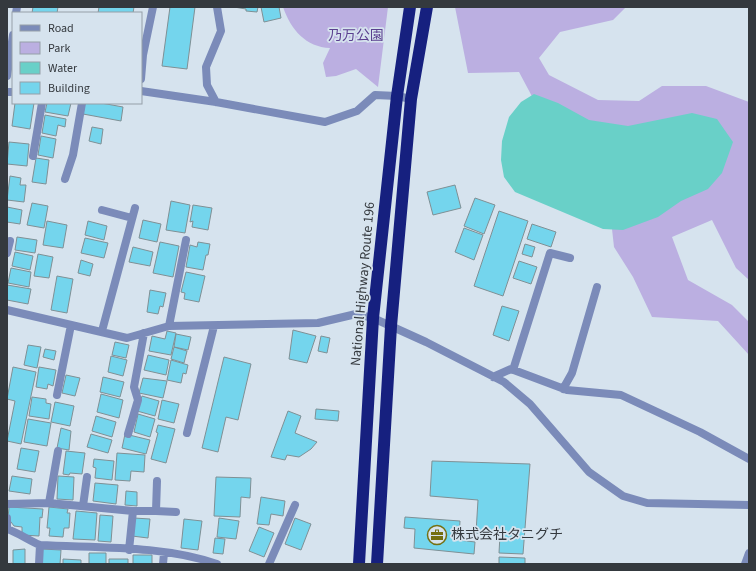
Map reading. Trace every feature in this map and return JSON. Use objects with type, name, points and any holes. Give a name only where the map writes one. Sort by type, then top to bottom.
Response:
[{"type":"highway","name":"National Highway Route 196","points":[[359,564],[373,318],[397,96],[410,7]]},
{"type":"highway","points":[[377,564],[391,326],[411,99],[427,7]]},
{"type":"street","points":[[142,67],[153,7]]},
{"type":"street","points":[[216,102],[207,85],[206,67],[220,31],[217,7]]},
{"type":"street","points":[[7,76],[12,42]]},
{"type":"street","points":[[142,91],[216,102],[325,122],[358,111],[375,95],[397,96],[411,99]]},
{"type":"street","points":[[33,156],[42,104]]},
{"type":"street","points":[[65,179],[73,155],[82,104]]},
{"type":"street","points":[[102,330],[135,208]]},
{"type":"street","points":[[102,210],[132,218]]},
{"type":"street","points":[[169,326],[186,240]]},
{"type":"street","points":[[7,253],[10,241]]},
{"type":"street","points":[[513,370],[550,253],[570,258]]},
{"type":"street","points":[[563,389],[572,373],[597,288]]},
{"type":"street","points":[[7,310],[71,325],[102,330],[127,338],[169,326],[318,323],[356,314],[373,318],[504,382],[530,404],[589,472],[623,496],[646,503],[749,504]]},
{"type":"street","points":[[57,395],[71,325]]},
{"type":"street","points":[[187,434],[214,326]]},
{"type":"street","points":[[128,434],[138,400],[134,387],[144,333]]},
{"type":"street","points":[[493,377],[513,370],[563,389],[621,395],[700,432],[749,459]]},
{"type":"street","points":[[49,503],[58,451]]},
{"type":"street","points":[[83,506],[87,477]]},
{"type":"street","points":[[156,511],[157,481]]},
{"type":"street","points":[[7,504],[49,503],[133,511],[176,512]]},
{"type":"street","points":[[269,564],[295,505]]},
{"type":"street","points":[[130,550],[133,511]]},
{"type":"street","points":[[7,518],[7,529],[18,532],[26,540],[40,545],[130,550],[196,556],[217,564]]},
{"type":"street","points":[[39,564],[40,545]]},
{"type":"street","points":[[164,553],[164,564]]},
{"type":"street","points":[[745,564],[749,553]]},
{"type":"green space","name":"乃万公園","points":[[283,7],[388,7],[378,87],[356,69],[336,76],[326,77],[323,63],[330,48],[321,47],[300,36],[290,23]]},
{"type":"green space","points":[[455,7],[626,7],[613,20],[560,32],[539,58],[549,75],[598,100],[639,101],[662,86],[706,86],[749,102],[749,280],[736,268],[712,220],[672,237],[688,280],[732,305],[749,322],[749,355],[718,321],[652,317],[633,277],[614,247],[609,202],[544,119],[519,72],[468,73]]},
{"type":"water","points":[[534,94],[558,103],[589,120],[628,126],[692,113],[717,119],[733,142],[722,173],[708,189],[681,201],[658,217],[623,230],[603,229],[515,192],[504,177],[501,160],[502,141],[509,117],[521,102]]},
{"type":"building","points":[[33,7],[58,7],[57,12],[32,12]]},
{"type":"building","points":[[99,7],[134,7],[133,12],[98,12]]},
{"type":"building","points":[[170,7],[195,7],[187,69],[162,66]]},
{"type":"building","points":[[234,7],[258,7],[257,12],[246,11],[246,9]]},
{"type":"building","points":[[261,7],[279,7],[281,18],[264,22]]},
{"type":"building","points":[[15,104],[34,104],[30,129],[12,126]]},
{"type":"building","points":[[47,104],[71,104],[68,116],[45,112]]},
{"type":"building","points":[[85,104],[106,104],[123,107],[121,121],[83,114]]},
{"type":"building","points":[[45,115],[66,119],[65,127],[58,125],[56,136],[42,133]]},
{"type":"building","points":[[92,127],[103,129],[101,144],[89,141]]},
{"type":"building","points":[[41,136],[56,139],[53,158],[38,155]]},
{"type":"building","points":[[9,142],[29,144],[27,166],[7,164]]},
{"type":"building","points":[[36,158],[49,160],[46,184],[32,182]]},
{"type":"building","points":[[10,176],[21,178],[20,185],[26,185],[24,202],[7,200]]},
{"type":"building","points":[[455,185],[461,208],[433,215],[427,192]]},
{"type":"building","points":[[475,198],[495,205],[484,234],[464,226]]},
{"type":"building","points":[[171,201],[190,205],[185,233],[166,230]]},
{"type":"building","points":[[32,203],[48,206],[44,228],[27,225]]},
{"type":"building","points":[[193,205],[212,208],[208,230],[192,227],[193,221],[190,222]]},
{"type":"building","points":[[7,207],[22,210],[20,224],[7,222]]},
{"type":"building","points":[[499,211],[528,221],[503,296],[474,286]]},
{"type":"building","points":[[143,220],[161,224],[157,242],[139,238]]},
{"type":"building","points":[[47,221],[67,225],[63,248],[43,245]]},
{"type":"building","points":[[88,221],[107,226],[104,240],[85,235]]},
{"type":"building","points":[[532,224],[556,232],[551,247],[527,239]]},
{"type":"building","points":[[464,228],[483,235],[474,260],[455,252]]},
{"type":"building","points":[[17,237],[37,240],[35,253],[15,250]]},
{"type":"building","points":[[85,238],[108,243],[104,258],[81,253]]},
{"type":"building","points":[[160,242],[179,246],[173,277],[153,273]]},
{"type":"building","points":[[198,242],[210,244],[203,270],[186,267],[190,245],[197,247]]},
{"type":"building","points":[[525,244],[535,247],[532,257],[522,254]]},
{"type":"building","points":[[133,247],[153,252],[150,266],[129,262]]},
{"type":"building","points":[[15,252],[33,256],[30,270],[12,266]]},
{"type":"building","points":[[38,254],[53,257],[49,278],[34,276]]},
{"type":"building","points":[[81,260],[93,264],[90,276],[78,273]]},
{"type":"building","points":[[519,261],[537,267],[531,284],[513,278]]},
{"type":"building","points":[[11,268],[31,272],[29,287],[8,283]]},
{"type":"building","points":[[186,272],[205,276],[199,302],[184,299],[185,293],[181,292]]},
{"type":"building","points":[[57,276],[73,279],[67,313],[51,310]]},
{"type":"building","points":[[7,285],[31,289],[28,304],[7,300]]},
{"type":"building","points":[[150,290],[166,293],[163,307],[160,306],[158,314],[147,312]]},
{"type":"building","points":[[502,306],[519,311],[509,341],[493,335]]},
{"type":"building","points":[[293,330],[316,336],[307,363],[289,359]]},
{"type":"building","points":[[167,331],[176,333],[171,355],[149,351],[152,336],[165,339]]},
{"type":"building","points":[[176,334],[191,337],[188,350],[174,347]]},
{"type":"building","points":[[321,336],[330,338],[327,353],[318,351]]},
{"type":"building","points":[[115,342],[129,345],[126,358],[112,355]]},
{"type":"building","points":[[28,345],[41,347],[37,368],[24,365]]},
{"type":"building","points":[[174,347],[187,351],[184,363],[171,359]]},
{"type":"building","points":[[45,349],[56,351],[54,360],[43,357]]},
{"type":"building","points":[[148,355],[169,360],[166,375],[144,370]]},
{"type":"building","points":[[111,356],[127,360],[123,376],[108,372]]},
{"type":"building","points":[[224,357],[251,364],[238,420],[226,417],[218,452],[202,448]]},
{"type":"building","points":[[171,360],[188,365],[186,374],[183,373],[181,383],[167,380]]},
{"type":"building","points":[[13,367],[36,372],[21,444],[7,441],[15,401],[7,399]]},
{"type":"building","points":[[39,367],[56,370],[53,386],[48,384],[47,389],[36,387]]},
{"type":"building","points":[[66,375],[80,378],[75,396],[62,393]]},
{"type":"building","points":[[103,377],[124,382],[120,397],[100,392]]},
{"type":"building","points":[[143,378],[167,381],[163,398],[139,393]]},
{"type":"building","points":[[101,394],[123,400],[119,418],[97,412]]},
{"type":"building","points":[[142,396],[159,401],[155,416],[137,411]]},
{"type":"building","points":[[32,397],[46,399],[46,403],[51,404],[49,419],[29,416]]},
{"type":"building","points":[[162,400],[179,404],[174,423],[158,419]]},
{"type":"building","points":[[55,402],[74,406],[70,426],[51,422]]},
{"type":"building","points":[[316,409],[339,411],[338,421],[315,419]]},
{"type":"building","points":[[288,411],[301,416],[295,433],[317,442],[311,449],[299,457],[287,455],[285,460],[271,457]]},
{"type":"building","points":[[138,414],[155,419],[150,437],[134,432]]},
{"type":"building","points":[[96,416],[116,422],[112,437],[92,431]]},
{"type":"building","points":[[28,419],[51,423],[47,446],[24,442]]},
{"type":"building","points":[[158,425],[175,429],[166,463],[151,459],[158,433],[156,432]]},
{"type":"building","points":[[61,428],[71,431],[69,450],[57,448]]},
{"type":"building","points":[[91,434],[112,440],[108,453],[87,447]]},
{"type":"building","points":[[125,434],[150,440],[146,454],[122,448]]},
{"type":"building","points":[[21,448],[39,451],[35,472],[17,469]]},
{"type":"building","points":[[66,451],[85,453],[82,474],[63,474]]},
{"type":"building","points":[[117,453],[145,455],[144,472],[131,471],[130,481],[115,480]]},
{"type":"building","points":[[94,459],[114,461],[112,480],[95,478],[96,468],[93,467]]},
{"type":"building","points":[[432,461],[530,464],[523,554],[499,553],[500,535],[476,533],[478,500],[430,496]]},
{"type":"building","points":[[12,476],[32,479],[30,494],[9,491]]},
{"type":"building","points":[[58,476],[74,477],[73,500],[57,499]]},
{"type":"building","points":[[216,477],[251,478],[250,498],[241,497],[240,517],[214,516]]},
{"type":"building","points":[[95,483],[118,485],[116,504],[93,501]]},
{"type":"building","points":[[126,491],[137,492],[137,506],[125,505]]},
{"type":"building","points":[[261,497],[285,501],[283,516],[271,514],[269,525],[257,524]]},
{"type":"building","points":[[9,507],[43,509],[42,518],[40,517],[39,536],[22,535],[22,527],[14,526],[8,518]]},
{"type":"building","points":[[49,507],[68,509],[67,513],[70,513],[69,528],[64,528],[63,537],[49,536],[50,528],[47,528]]},
{"type":"building","points":[[76,511],[97,513],[95,540],[73,539]]},
{"type":"building","points":[[100,515],[113,516],[111,542],[98,541]]},
{"type":"building","name":"株式会社タニグチ","points":[[405,517],[460,521],[459,540],[475,542],[474,554],[414,548],[415,529],[404,528]]},
{"type":"building","points":[[134,518],[150,519],[148,538],[132,536]]},
{"type":"building","points":[[219,518],[239,521],[236,539],[217,537]]},
{"type":"building","points":[[295,518],[311,524],[301,550],[285,544]]},
{"type":"building","points":[[184,519],[202,521],[198,550],[181,548]]},
{"type":"building","points":[[259,527],[274,533],[264,557],[249,551]]},
{"type":"building","points":[[215,538],[225,539],[223,554],[213,553]]},
{"type":"building","points":[[25,549],[25,564],[13,564],[13,550]]},
{"type":"building","points":[[42,549],[61,550],[60,564],[42,564]]},
{"type":"building","points":[[89,553],[106,553],[106,564],[89,564]]},
{"type":"building","points":[[133,555],[152,555],[152,564],[133,564]]},
{"type":"building","points":[[499,557],[525,558],[525,564],[499,564]]},
{"type":"building","points":[[63,559],[81,560],[81,564],[63,564]]},
{"type":"building","points":[[109,559],[128,559],[128,564],[109,564]]},
{"type":"place","name":"株式会社タニグチ","points":[[437,535]]}]
